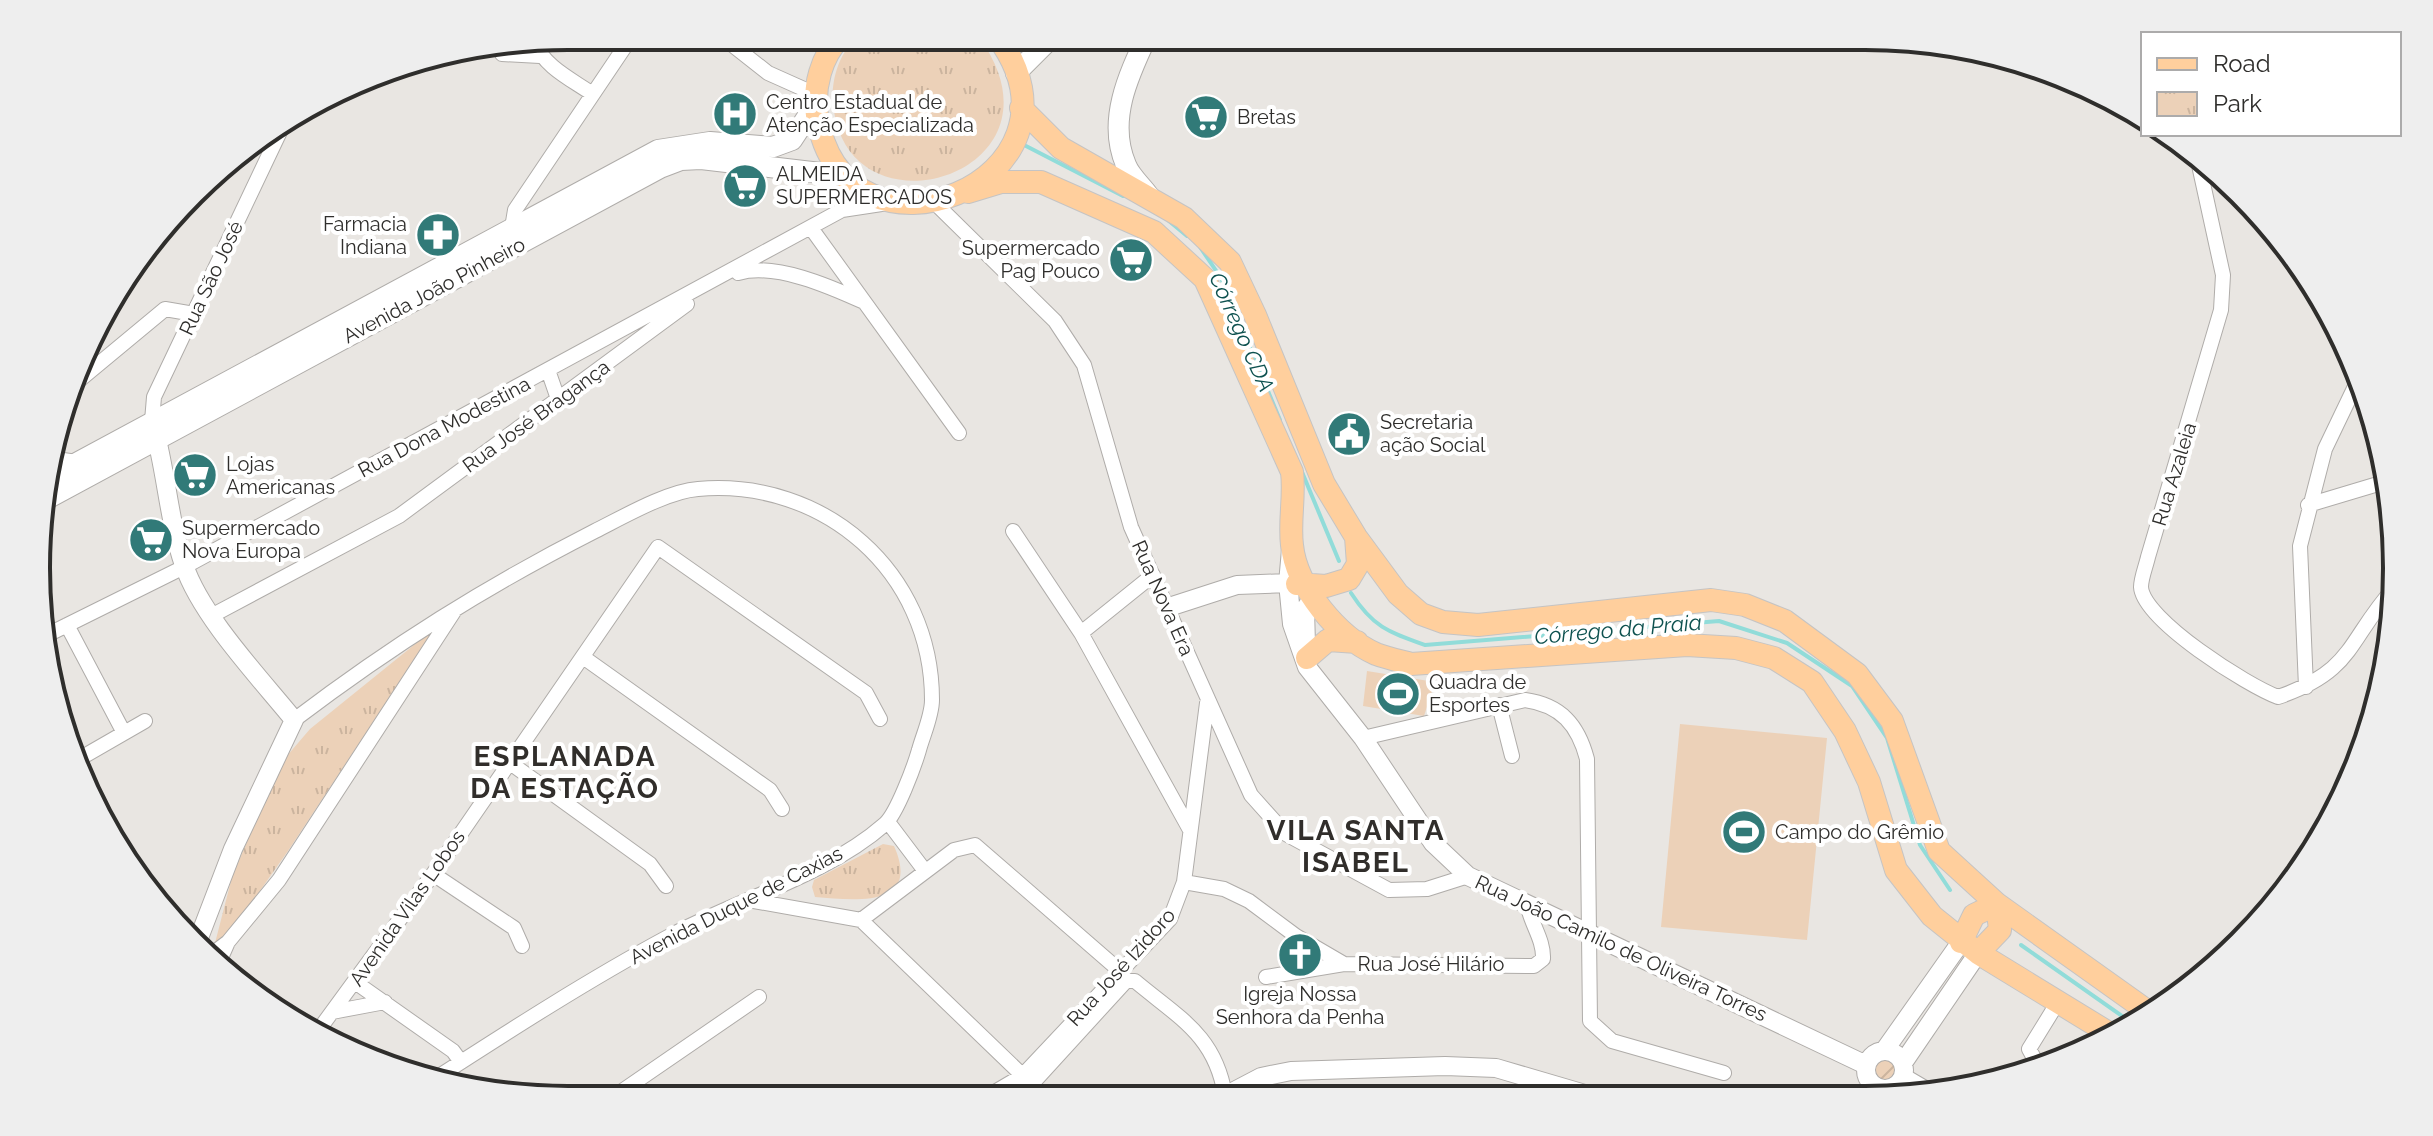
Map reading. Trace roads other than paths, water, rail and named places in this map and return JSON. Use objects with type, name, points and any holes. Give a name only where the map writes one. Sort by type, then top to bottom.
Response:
[{"type":"main road","points":[[817,50],[820,72],[815,99],[819,131],[830,155],[849,178],[873,194],[896,202],[935,203],[1001,182],[1041,182],[1071,192],[1154,232],[1205,279],[1292,472],[1295,494],[1291,544],[1296,567],[1328,616],[1357,642],[1376,654],[1411,664],[1687,645],[1736,648],[1774,658],[1812,682],[1845,731],[1869,782],[1896,870],[1932,916],[1970,947],[2102,1029]]},
{"type":"main road","points":[[820,72],[833,50]]},
{"type":"main road","points":[[968,192],[995,171],[1013,142],[1021,108],[1016,73],[1008,50]]},
{"type":"main road","points":[[1016,73],[1039,50]]},
{"type":"main road","points":[[1141,50],[1122,97],[1118,132],[1126,167],[1149,196]]},
{"type":"main road","name":"Avenida João Pinheiro","points":[[55,493],[155,430],[512,228],[658,150],[710,142],[773,147],[792,140],[815,99]]},
{"type":"main road","points":[[1021,108],[1061,148],[1149,196],[1194,225],[1230,262],[1324,484],[1356,537],[1398,594],[1421,614],[1443,622],[1478,625],[1711,600],[1745,605],[1785,621],[1857,674],[1892,721],[1939,851],[1997,904],[2141,1007]]},
{"type":"main road","name":"Avenida João Pinheiro","points":[[59,470],[155,430],[660,168],[681,160],[701,159],[849,178]]},
{"type":"main road","points":[[1308,587],[1349,579],[1358,564],[1356,537]]},
{"type":"main road","points":[[1307,663],[1328,640],[1357,642]]},
{"type":"main road","points":[[1970,947],[1974,915],[1997,904]]},
{"type":"street","points":[[512,228],[515,210],[622,50]]},
{"type":"street","points":[[739,50],[768,73],[815,99]]},
{"type":"street","points":[[539,51],[591,93]]},
{"type":"street","name":"Rua São José","points":[[155,430],[154,397],[276,140]]},
{"type":"street","name":"Rua Azaleia","points":[[2201,174],[2223,275],[2221,310],[2141,589],[2152,613],[2254,688],[2278,697],[2306,687]]},
{"type":"street","points":[[842,210],[849,178]]},
{"type":"street","points":[[525,197],[555,206]]},
{"type":"street","name":"Rua Dona Modestina","points":[[54,632],[184,567],[842,210],[896,202]]},
{"type":"street","name":"Rua Nova Era","points":[[935,203],[1055,321],[1084,365],[1131,527],[1169,607],[1207,703],[1251,795],[1286,834],[1389,890],[1427,889],[1468,876]]},
{"type":"street","points":[[811,228],[959,433]]},
{"type":"street","name":"Rua José Bragança","points":[[213,615],[399,516],[717,280],[750,270],[812,280],[864,302]]},
{"type":"street","points":[[89,371],[165,309],[194,314]]},
{"type":"street","points":[[548,370],[558,399]]},
{"type":"street","points":[[2352,392],[2325,449],[2308,505],[2300,546],[2306,687],[2329,675],[2382,606]]},
{"type":"street","points":[[155,430],[184,567],[213,615],[294,720]]},
{"type":"street","points":[[62,460],[77,462]]},
{"type":"street","points":[[2308,505],[2376,485]]},
{"type":"street","points":[[201,933],[233,849],[294,720],[378,656],[459,604],[632,512],[694,489],[748,488],[791,498],[822,514],[872,552],[910,600],[928,649],[932,704],[916,762],[888,822],[925,871]]},
{"type":"street","points":[[1013,531],[1081,633],[1190,831]]},
{"type":"street","name":"Avenida Vilas Lobos","points":[[323,1024],[433,874],[658,547],[866,693],[880,719]]},
{"type":"street","points":[[1081,633],[1153,575]]},
{"type":"street","points":[[1169,607],[1237,585],[1308,587],[1305,609],[1307,663]]},
{"type":"street","name":"Rua João Camilo de Oliveira Torres","points":[[1308,587],[1292,624],[1307,663],[1363,738],[1433,843],[1468,876],[1586,930],[1889,1083],[1895,1054],[1884,1051],[1970,947]]},
{"type":"street","points":[[223,954],[228,942],[279,880],[459,604]]},
{"type":"street","points":[[67,625],[124,733]]},
{"type":"street","points":[[583,657],[770,790],[782,809]]},
{"type":"street","points":[[1363,738],[1525,700],[1543,702],[1569,718],[1581,736],[1587,759],[1586,930],[1590,1021],[1612,1041],[1724,1073]]},
{"type":"street","name":"Rua José Izidoro","points":[[1012,1086],[1026,1080],[1120,971],[1170,919],[1184,882],[1207,703]]},
{"type":"street","points":[[1499,705],[1512,756]]},
{"type":"street","points":[[85,756],[145,721]]},
{"type":"street","points":[[509,762],[650,864],[666,886]]},
{"type":"street","name":"Avenida Duque de Caxias","points":[[447,1071],[669,936],[792,880],[888,822]]},
{"type":"street","points":[[861,920],[954,850],[975,845],[1120,971]]},
{"type":"street","points":[[433,874],[514,928],[522,946]]},
{"type":"street","points":[[789,904],[792,880]]},
{"type":"street","name":"Rua José Hilário","points":[[1184,882],[1224,889],[1249,901],[1296,936],[1344,964],[1534,966],[1543,959],[1544,947],[1530,918],[1527,903]]},
{"type":"street","points":[[749,900],[789,904],[861,920],[1033,1086]]},
{"type":"street","points":[[209,940],[213,904]]},
{"type":"street","points":[[217,949],[228,942]]},
{"type":"street","points":[[1889,1083],[1970,947]]},
{"type":"street","points":[[1266,977],[1344,964]]},
{"type":"street","points":[[1026,1080],[1126,981],[1135,981],[1209,1044],[1220,1066],[1223,1086]]},
{"type":"street","points":[[355,982],[453,1051],[461,1062]]},
{"type":"street","points":[[629,1086],[759,997]]},
{"type":"street","points":[[332,1012],[385,1002]]},
{"type":"street","points":[[2034,1058],[2029,1049],[2058,1002]]},
{"type":"street","points":[[1244,1086],[1261,1077],[1291,1071],[1445,1066],[1496,1068],[1557,1086]]},
{"type":"waterway","name":"Córrego CDA","points":[[1026,146],[1123,196]]},
{"type":"waterway","name":"Córrego CDA","points":[[1169,221],[1187,236]]},
{"type":"waterway","name":"Córrego CDA","points":[[1200,247],[1221,278],[1280,420]]},
{"type":"waterway","name":"Córrego CDA","points":[[1302,472],[1339,561]]},
{"type":"waterway","name":"Córrego da Praia","points":[[1351,593],[1382,627],[1425,645],[1719,621],[1787,643],[1852,686],[1887,738],[1920,845],[1950,890]]},
{"type":"waterway","name":"Córrego da Praia","points":[[2021,945],[2124,1017]]},
{"type":"place","name":"Centro Estadual de Atenção Especializada","points":[[735,114]]},
{"type":"place","name":"Bretas","points":[[1206,117]]},
{"type":"place","name":"ALMEIDA SUPERMERCADOS","points":[[745,186]]},
{"type":"place","name":"Farmacia Indiana","points":[[438,235]]},
{"type":"place","name":"Supermercado Pag Pouco","points":[[1131,260]]},
{"type":"place","name":"Secretaria ação Social","points":[[1349,434]]},
{"type":"place","name":"Lojas Americanas","points":[[195,475]]},
{"type":"place","name":"Supermercado Nova Europa","points":[[151,540]]},
{"type":"place","name":"Quadra de Esportes","points":[[1398,694]]},
{"type":"place","name":"Campo do Grêmio","points":[[1744,832]]},
{"type":"place","name":"Igreja Nossa Senhora da Penha","points":[[1300,955]]},
{"type":"district","name":"ESPLANADA DA ESTAÇÃO","points":[[565,772]]},
{"type":"district","name":"VILA SANTA ISABEL","points":[[1356,846]]}]
